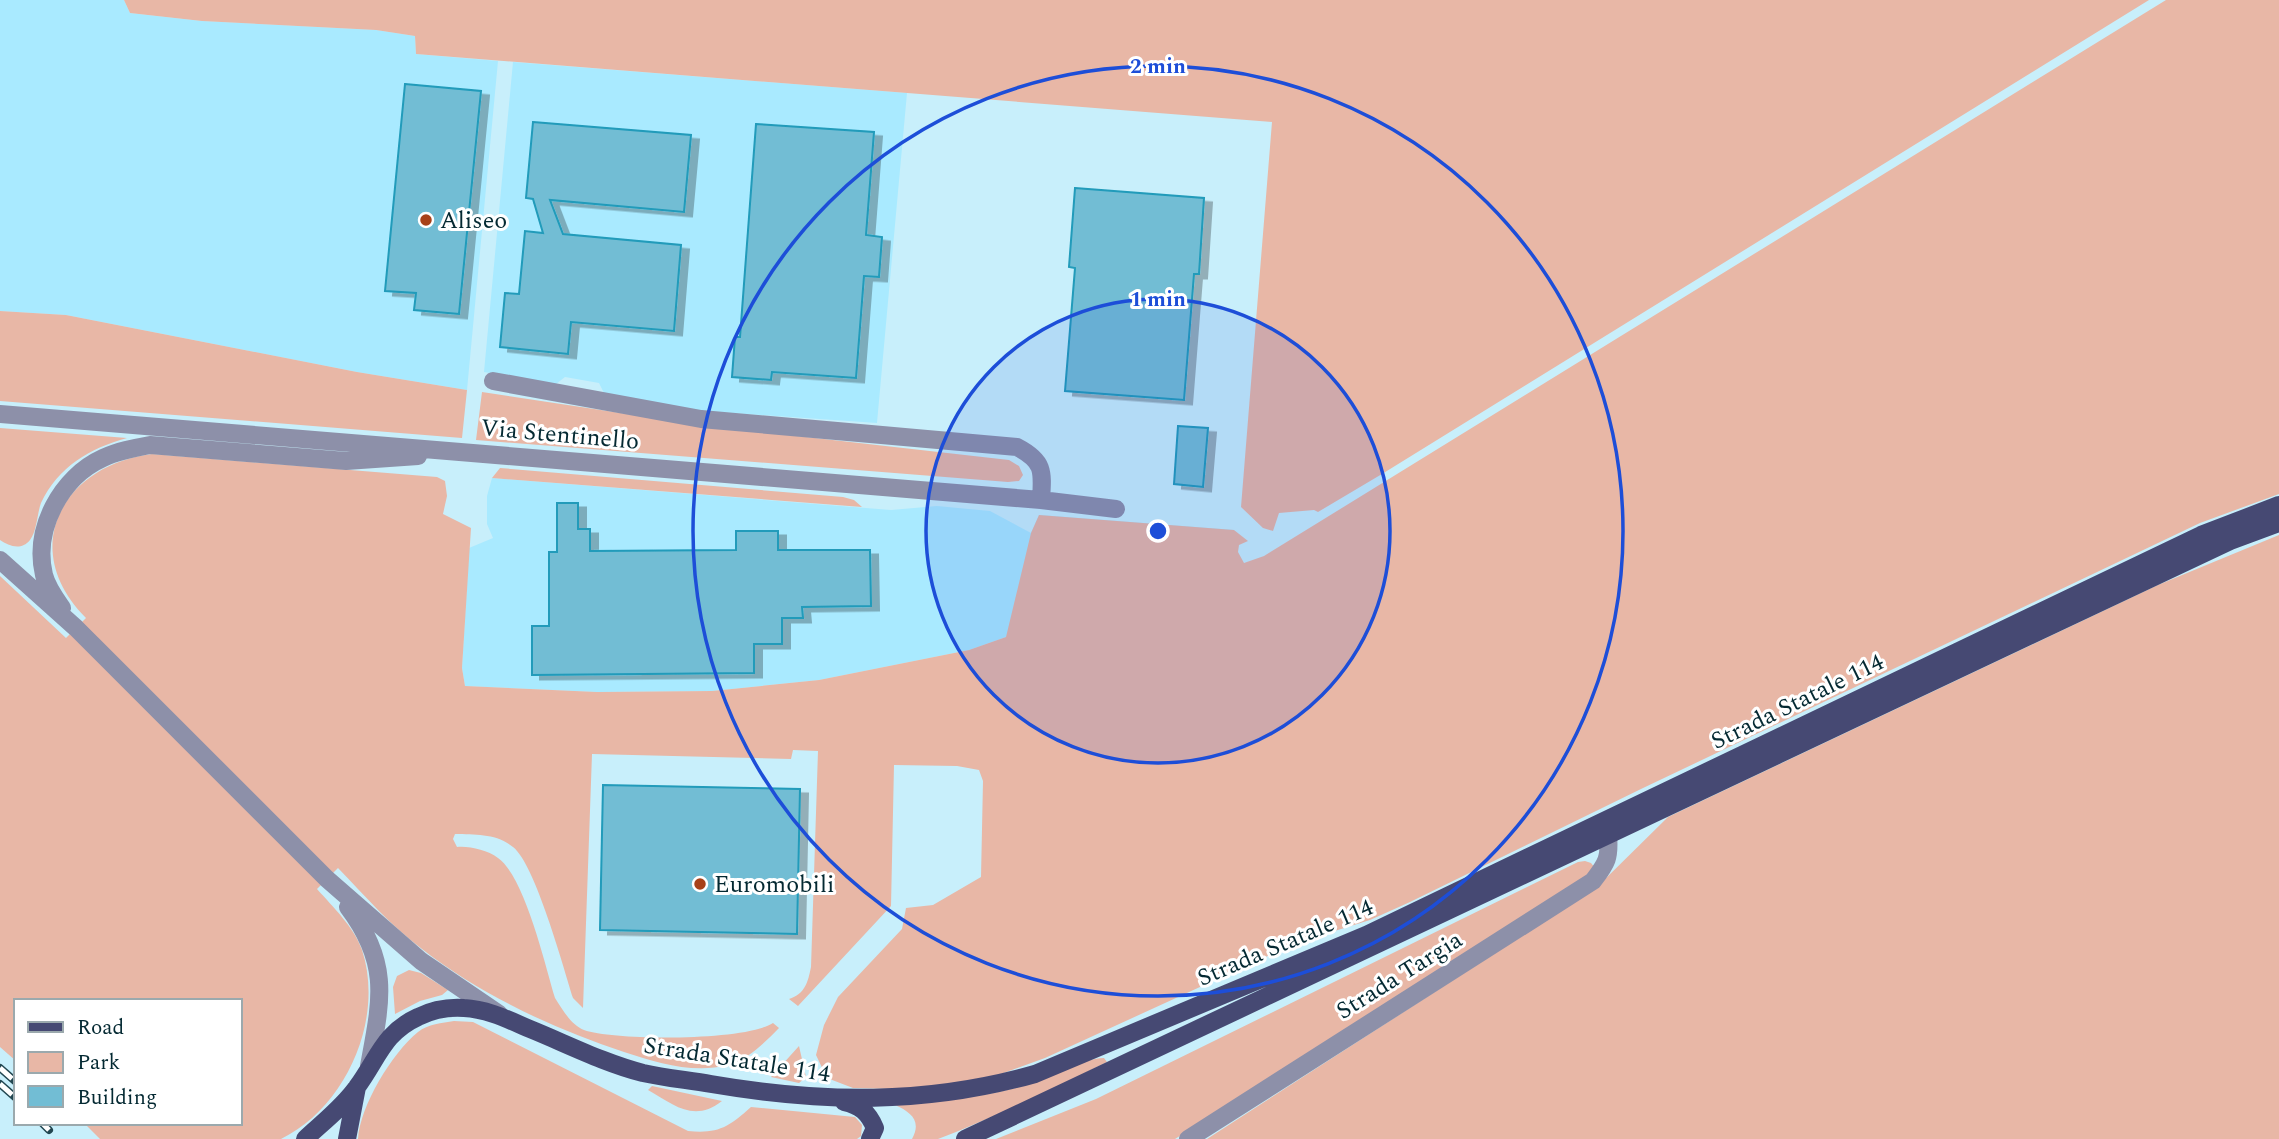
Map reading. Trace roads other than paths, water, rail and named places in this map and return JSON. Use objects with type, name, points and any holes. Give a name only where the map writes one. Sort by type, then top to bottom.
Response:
[{"type":"main road","name":"Strada Statale 114","points":[[304,1139],[357,1087],[386,1040],[401,1026],[442,1009],[466,1008],[502,1016],[609,1062],[643,1073],[744,1090],[836,1099],[913,1097],[993,1086],[1035,1074],[1366,935],[2201,534],[2279,505]]},
{"type":"main road","name":"Strada Statale 114","points":[[965,1139],[2230,541],[2279,523]]},
{"type":"main road","points":[[347,1139],[357,1087]]},
{"type":"main road","points":[[836,1099],[859,1106],[869,1115],[875,1128],[870,1139]]},
{"type":"street","points":[[493,381],[701,418],[1017,447],[1033,456],[1043,476],[1041,500]]},
{"type":"street","name":"Via Stentinello","points":[[0,414],[1041,500],[1116,509]]},
{"type":"street","points":[[76,628],[53,597],[44,576],[41,549],[54,505],[64,488],[80,472],[101,458],[150,445],[346,461],[474,452]]},
{"type":"street","points":[[0,560],[76,628],[327,878],[421,961],[502,1016]]},
{"type":"street","name":"Strada Targia","points":[[1188,1139],[1593,881],[1605,866],[1609,854],[1608,834]]},
{"type":"street","points":[[327,878],[365,929],[375,955],[380,980],[378,1019],[369,1066]]},
{"type":"railway","points":[[0,1068],[14,1080]]},
{"type":"railway","points":[[0,1084],[14,1096]]},
{"type":"railway","points":[[44,1125],[49,1130]]},
{"type":"place","name":"Aliseo","points":[[426,220]]},
{"type":"place","name":"Euromobili","points":[[700,884]]}]
